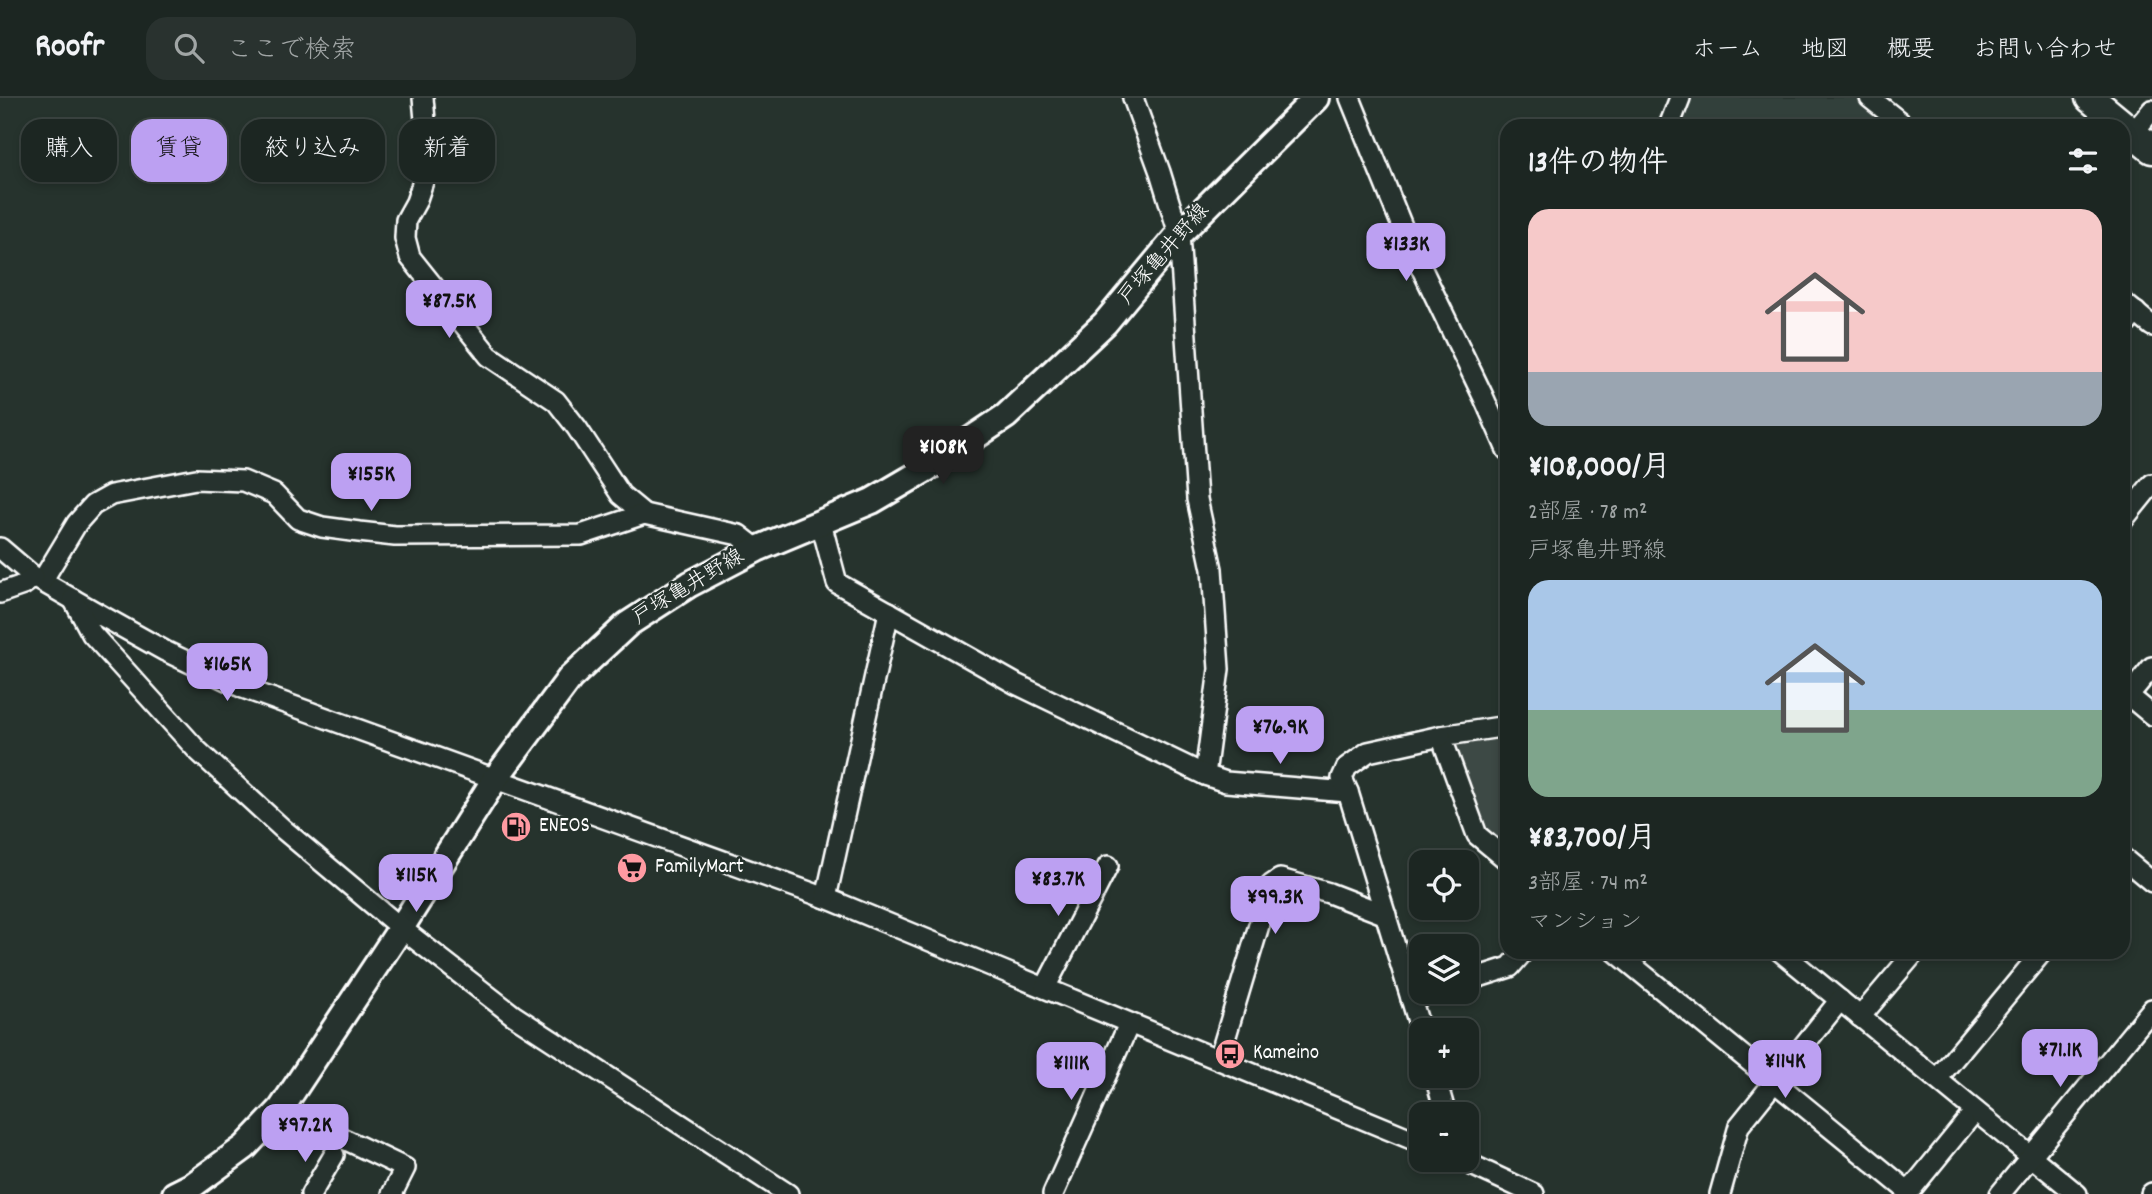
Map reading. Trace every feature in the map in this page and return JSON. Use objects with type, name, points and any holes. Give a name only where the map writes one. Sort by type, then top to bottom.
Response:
[{"type":"highway","points":[[2090,98],[2111,119]]},
{"type":"main road","name":"戸塚亀井野線","points":[[189,1191],[245,1147],[281,1109],[401,928],[495,779],[570,678],[628,624],[690,584],[757,549],[872,500],[925,470],[1006,415],[1105,323],[1179,234],[1316,98]]},
{"type":"street","points":[[423,98],[429,164],[416,202],[406,220],[405,238],[410,257],[489,356],[556,401],[621,495],[644,514],[739,535],[757,549]]},
{"type":"street","points":[[1133,98],[1179,234],[1197,499],[1212,569],[1219,669],[1205,775]]},
{"type":"street","points":[[1350,98],[1406,236],[1500,434]]},
{"type":"street","points":[[1672,119],[1679,98]]},
{"type":"street","points":[[1870,98],[1896,119]]},
{"type":"street","points":[[2136,143],[2152,110]]},
{"type":"street","points":[[2130,308],[2152,326]]},
{"type":"street","points":[[0,593],[38,579],[77,523],[93,505],[111,495],[196,479],[243,481],[274,494],[298,519],[322,527],[395,536],[581,535],[644,514]]},
{"type":"street","points":[[2130,511],[2152,484]]},
{"type":"street","points":[[821,523],[837,583],[1016,684],[1205,775],[1226,782],[1349,792]]},
{"type":"street","points":[[0,548],[38,579],[164,651],[243,688],[826,898],[1409,1138]]},
{"type":"street","points":[[71,597],[92,635],[197,750],[284,830],[401,928],[513,1015],[788,1194]]},
{"type":"street","points":[[826,898],[889,612]]},
{"type":"street","points":[[2130,691],[2152,667]]},
{"type":"street","points":[[2130,700],[2152,715]]},
{"type":"street","points":[[1409,992],[1349,792],[1342,778],[1346,767],[1368,752],[1441,736],[1500,728]]},
{"type":"street","points":[[1441,736],[1477,835],[1500,854]]},
{"type":"street","points":[[2130,864],[2152,882]]},
{"type":"street","points":[[1045,988],[1108,866]]},
{"type":"street","points":[[1219,1059],[1271,885],[1280,879],[1329,893],[1386,915]]},
{"type":"street","points":[[1479,977],[1510,967],[1517,959]]},
{"type":"street","points":[[1632,959],[1773,1081],[1909,1192],[1975,1111]]},
{"type":"street","points":[[1790,959],[2077,1194]]},
{"type":"street","points":[[1860,1017],[1909,959]]},
{"type":"street","points":[[1937,1079],[2036,959]]},
{"type":"street","points":[[1720,1194],[1739,1126],[1840,1000]]},
{"type":"street","points":[[2000,1194],[2152,1009]]},
{"type":"street","points":[[1053,1194],[1129,1024]]},
{"type":"street","points":[[281,1109],[405,1168],[392,1194]]},
{"type":"street","points":[[311,1194],[334,1155]]},
{"type":"street","points":[[1478,1172],[1499,1187],[1534,1194]]},
{"type":"shaded area","points":[[1685,98],[1858,98],[1884,119],[1677,119]]},
{"type":"shaded area","points":[[1500,734],[1500,845],[1483,831],[1450,743]]},
{"type":"place","name":"ENEOS","points":[[516,827]]},
{"type":"place","name":"FamilyMart","points":[[632,868]]},
{"type":"place","name":"Kameino","points":[[1230,1054]]}]
